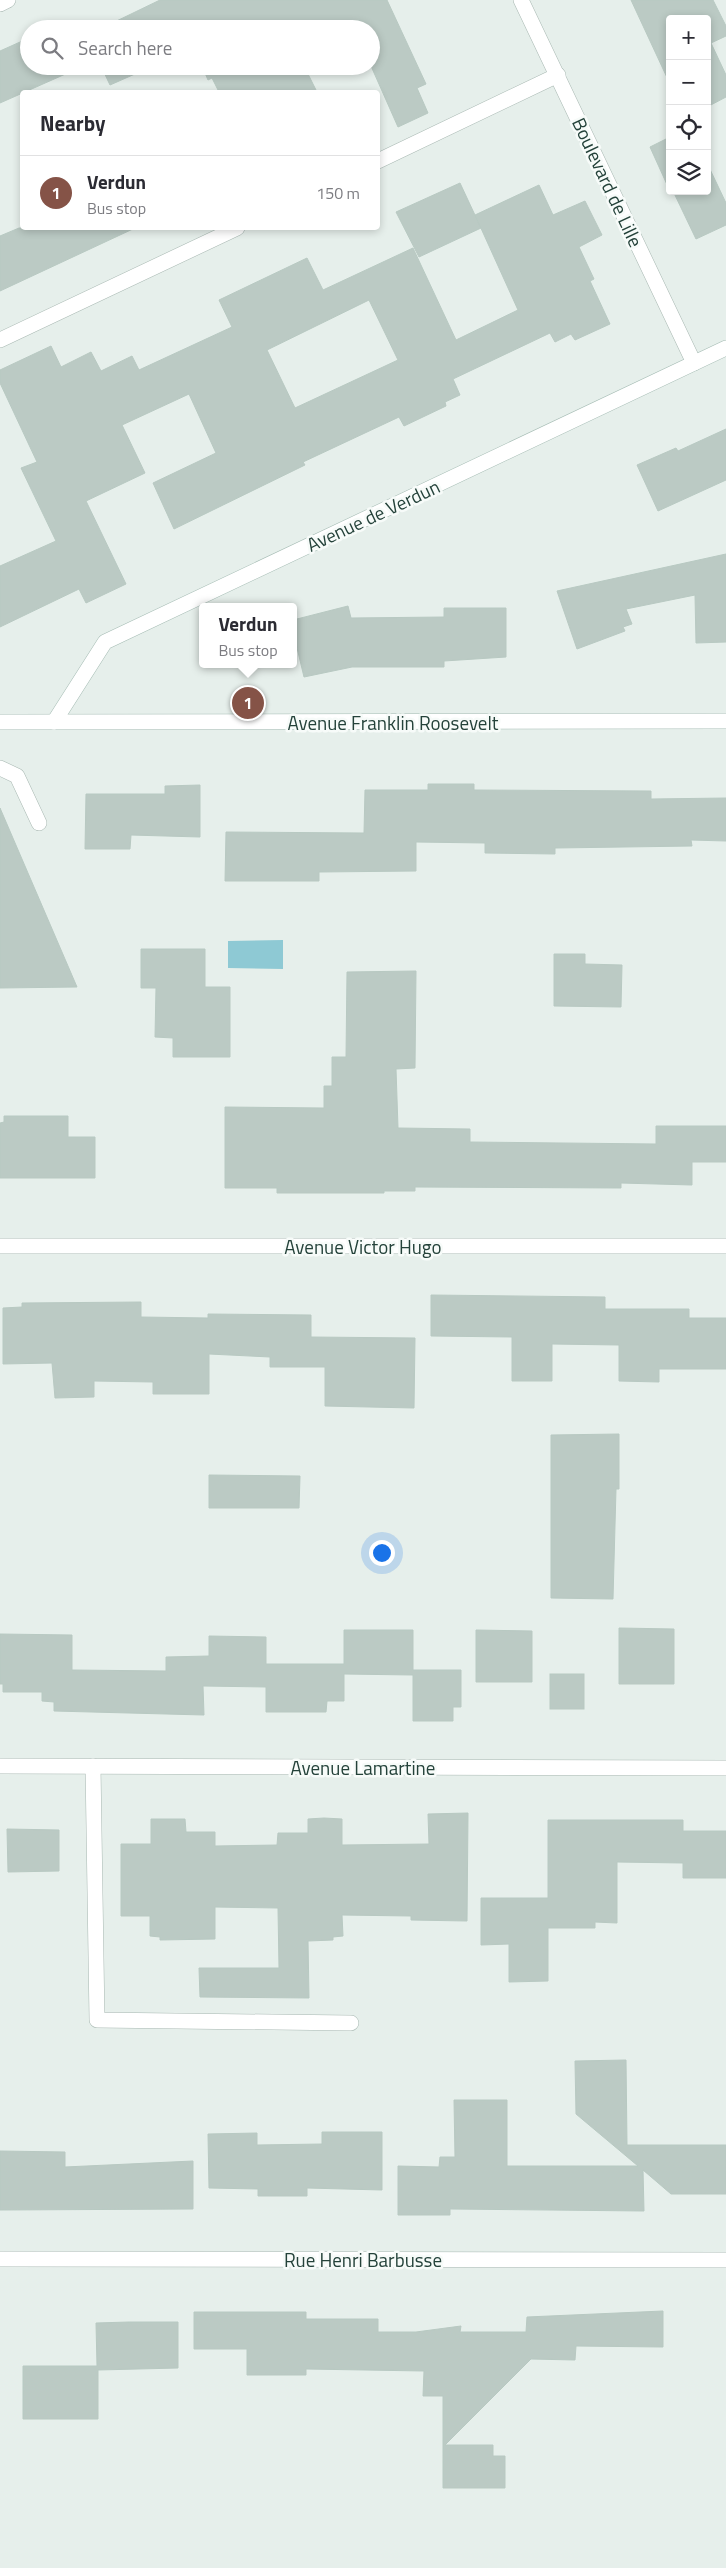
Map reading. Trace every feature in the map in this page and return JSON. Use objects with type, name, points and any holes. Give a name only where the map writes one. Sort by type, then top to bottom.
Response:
[{"type":"street","points":[[0,4],[8,0]]},
{"type":"street","name":"Boulevard de Lille","points":[[521,0],[694,363]]},
{"type":"street","points":[[380,160],[558,75]]},
{"type":"street","points":[[0,340],[232,230]]},
{"type":"street","name":"Avenue de Verdun","points":[[54,722],[105,642],[726,348]]},
{"type":"street","name":"Avenue Franklin Roosevelt","points":[[0,722],[726,721]]},
{"type":"street","points":[[0,768],[17,776],[40,823]]},
{"type":"street","name":"Avenue Victor Hugo","points":[[0,1246],[726,1246]]},
{"type":"street","name":"Avenue Lamartine","points":[[0,1766],[726,1768]]},
{"type":"street","points":[[93,1766],[97,2020],[351,2023]]},
{"type":"street","name":"Rue Henri Barbusse","points":[[0,2259],[726,2260]]},
{"type":"water","points":[[283,940],[283,969],[228,968],[228,941]]},
{"type":"building","points":[[160,0],[387,0],[426,84],[417,88],[428,113],[398,127],[375,75],[380,75],[380,20],[119,20]]},
{"type":"building","points":[[631,0],[713,0],[726,26],[726,36],[711,43],[711,15],[666,15],[666,75]]},
{"type":"building","points":[[20,42],[20,75],[63,75],[29,90],[20,90],[20,94],[0,103],[0,51]]},
{"type":"building","points":[[711,43],[726,75],[726,97],[711,105]]},
{"type":"building","points":[[105,75],[133,75],[110,85]]},
{"type":"building","points":[[206,75],[308,75],[316,90],[218,90],[212,78],[208,80]]},
{"type":"building","points":[[666,139],[666,182],[650,147]]},
{"type":"building","points":[[711,171],[726,203],[726,225],[696,239],[675,195],[711,195]]},
{"type":"building","points":[[460,183],[481,228],[419,257],[396,212]]},
{"type":"building","points":[[539,185],[553,215],[585,201],[602,235],[579,247],[594,279],[590,281],[610,324],[575,340],[571,334],[555,342],[550,333],[453,379],[460,395],[445,402],[446,406],[404,426],[399,417],[303,462],[305,465],[174,529],[153,483],[216,453],[189,394],[122,425],[145,473],[86,501],[126,584],[86,603],[79,589],[0,627],[0,566],[56,541],[21,468],[37,462],[0,383],[0,370],[51,346],[61,367],[91,352],[101,371],[132,356],[139,370],[232,327],[219,300],[307,258],[323,290],[413,248],[456,340],[518,310],[475,215]],"holes":[[[369,300],[398,360],[295,408],[267,350]]]},
{"type":"building","points":[[19,228],[20,230],[131,230],[0,291],[0,236]]},
{"type":"building","points":[[726,429],[726,480],[658,511],[637,465],[676,448],[678,451]]},
{"type":"building","points":[[726,554],[726,642],[696,643],[695,595],[626,609],[632,624],[623,627],[625,631],[577,649],[557,591]]},
{"type":"building","points":[[348,606],[351,618],[444,617],[444,608],[506,608],[506,657],[444,661],[444,667],[352,667],[304,677],[297,648],[297,619]]},
{"type":"building","points":[[428,784],[474,784],[474,790],[651,791],[651,799],[726,798],[726,841],[691,840],[692,846],[555,848],[555,854],[485,853],[485,843],[416,842],[416,871],[319,872],[319,881],[225,881],[226,832],[364,833],[365,790],[428,790]]},
{"type":"building","points":[[200,785],[200,837],[131,835],[130,849],[85,849],[86,794],[165,794],[165,786]]},
{"type":"building","points":[[0,808],[77,987],[0,988]]},
{"type":"building","points":[[141,949],[205,949],[205,987],[230,987],[230,1057],[173,1057],[173,1038],[155,1037],[156,988],[141,988]]},
{"type":"building","points":[[554,954],[585,954],[585,964],[622,965],[621,1007],[554,1006]]},
{"type":"building","points":[[416,971],[415,1068],[396,1069],[398,1128],[470,1129],[470,1142],[656,1144],[656,1126],[726,1126],[726,1162],[692,1162],[692,1185],[621,1183],[621,1188],[415,1187],[415,1191],[384,1191],[384,1193],[277,1193],[277,1188],[225,1188],[225,1107],[324,1108],[324,1086],[332,1086],[332,1057],[346,1057],[347,972]]},
{"type":"building","points":[[4,1116],[68,1116],[68,1137],[95,1137],[95,1178],[0,1178],[0,1123],[4,1122]]},
{"type":"building","points":[[431,1295],[605,1297],[605,1309],[689,1309],[689,1318],[726,1318],[726,1369],[659,1369],[659,1382],[619,1381],[619,1345],[552,1344],[552,1381],[512,1381],[512,1337],[431,1336]]},
{"type":"building","points":[[141,1302],[141,1317],[208,1318],[208,1314],[311,1315],[311,1337],[415,1338],[414,1408],[325,1406],[325,1367],[270,1367],[270,1357],[209,1354],[209,1394],[153,1394],[153,1382],[94,1381],[94,1397],[55,1398],[52,1363],[3,1364],[3,1308],[22,1307],[22,1303]]},
{"type":"building","points":[[619,1434],[619,1489],[616,1489],[613,1599],[551,1598],[551,1435]]},
{"type":"building","points":[[209,1475],[300,1476],[299,1508],[209,1508]]},
{"type":"building","points":[[619,1628],[674,1629],[674,1684],[619,1684]]},
{"type":"building","points":[[344,1630],[413,1630],[413,1670],[461,1670],[461,1707],[453,1707],[453,1721],[413,1721],[413,1675],[344,1674],[344,1701],[327,1701],[326,1712],[266,1712],[266,1687],[203,1686],[204,1715],[54,1711],[54,1702],[42,1701],[42,1692],[3,1692],[3,1684],[0,1684],[0,1634],[72,1635],[72,1670],[166,1671],[166,1657],[209,1656],[209,1636],[266,1637],[266,1664],[344,1664]]},
{"type":"building","points":[[476,1630],[532,1631],[532,1682],[476,1682]]},
{"type":"building","points":[[550,1674],[584,1674],[584,1709],[550,1709]]},
{"type":"building","points":[[468,1813],[467,1921],[411,1920],[411,1916],[342,1915],[343,1936],[333,1937],[333,1940],[308,1941],[309,1998],[200,1997],[199,1968],[279,1968],[278,1908],[215,1907],[215,1939],[160,1940],[160,1937],[150,1936],[150,1916],[121,1916],[121,1844],[151,1844],[151,1819],[185,1819],[186,1832],[215,1832],[215,1846],[277,1845],[278,1833],[308,1833],[308,1819],[324,1818],[342,1819],[342,1845],[429,1844],[428,1814]]},
{"type":"building","points":[[548,1820],[683,1820],[683,1831],[726,1831],[726,1878],[683,1878],[683,1863],[617,1862],[617,1923],[595,1922],[595,1928],[548,1928],[548,1981],[509,1982],[509,1944],[481,1945],[481,1898],[548,1898]]},
{"type":"building","points":[[7,1829],[59,1830],[59,1871],[8,1872]]},
{"type":"building","points":[[626,2060],[627,2145],[726,2145],[726,2194],[671,2194],[643,2170],[644,2211],[450,2209],[450,2215],[398,2215],[398,2166],[439,2167],[440,2157],[455,2157],[454,2100],[507,2100],[507,2166],[638,2166],[576,2114],[575,2061]]},
{"type":"building","points":[[322,2132],[382,2132],[382,2190],[307,2188],[307,2196],[258,2196],[258,2189],[209,2188],[208,2134],[257,2133],[257,2145],[322,2144]]},
{"type":"building","points":[[0,2151],[65,2152],[65,2167],[193,2161],[193,2209],[0,2210]]},
{"type":"building","points":[[663,2311],[663,2347],[576,2346],[575,2360],[531,2359],[445,2445],[493,2445],[493,2456],[505,2456],[505,2488],[443,2488],[443,2396],[423,2396],[424,2371],[306,2369],[306,2375],[247,2375],[247,2349],[194,2349],[194,2312],[306,2312],[306,2319],[378,2319],[378,2332],[416,2332],[461,2326],[460,2332],[526,2332],[527,2317]]},
{"type":"building","points":[[178,2322],[178,2368],[98,2370],[98,2419],[23,2419],[23,2366],[97,2366],[96,2323]]},
{"type":"place","name":"Verdun","points":[[248,703]]}]
